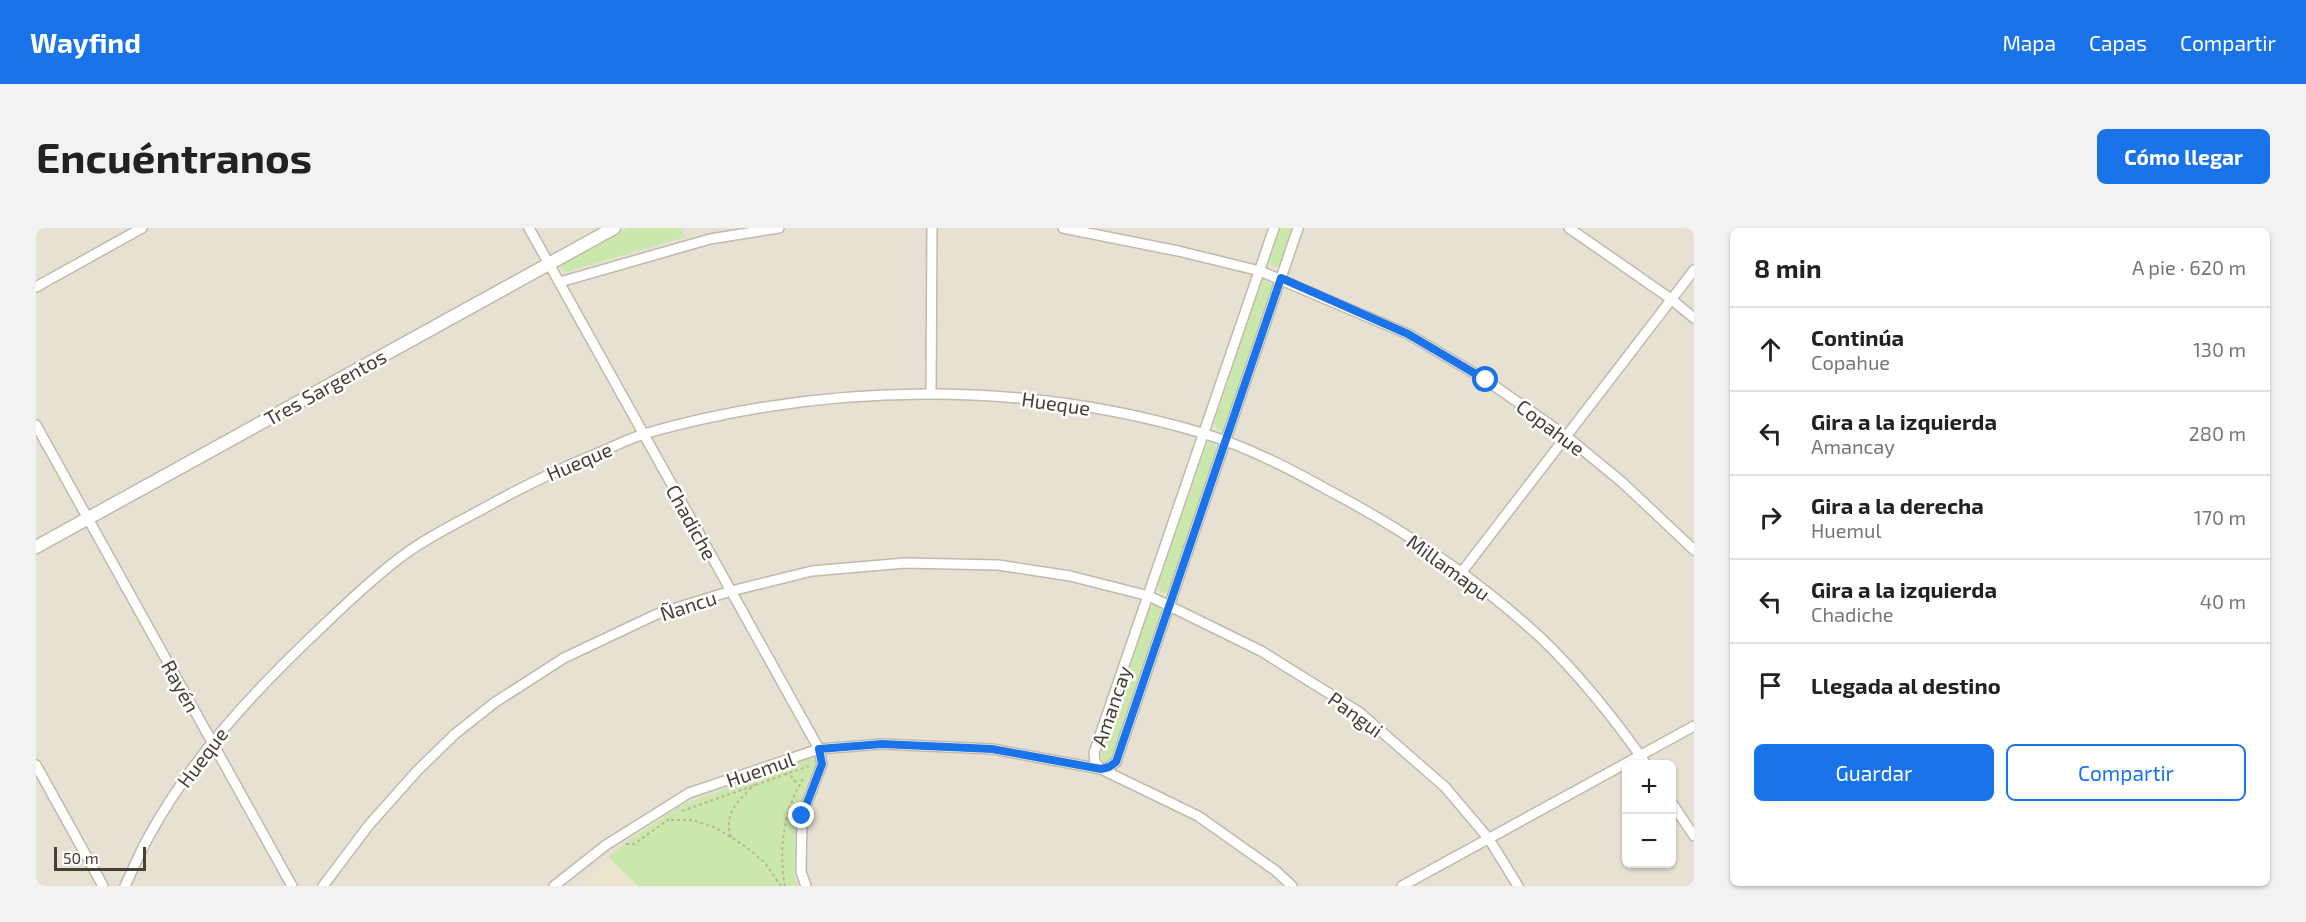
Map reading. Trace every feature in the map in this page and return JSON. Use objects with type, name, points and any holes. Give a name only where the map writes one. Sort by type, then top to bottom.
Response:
[{"type":"street","points":[[36,287],[142,228]]},
{"type":"street","name":"Chadiche","points":[[529,228],[819,749],[822,764]]},
{"type":"street","name":"Tres Sargentos","points":[[36,547],[614,228]]},
{"type":"street","points":[[560,282],[710,239],[779,228]]},
{"type":"street","points":[[931,393],[932,228]]},
{"type":"street","name":"Copahue","points":[[1063,228],[1178,250],[1260,271],[1408,334],[1486,380],[1566,436],[1623,483],[1694,550]]},
{"type":"street","name":"Amancay","points":[[1274,228],[1094,753],[1095,762],[1101,769],[1116,762],[1298,228]]},
{"type":"street","points":[[1569,228],[1671,299],[1694,318]]},
{"type":"street","points":[[1461,573],[1694,270]]},
{"type":"street","name":"Hueque","points":[[125,886],[149,836],[179,787],[212,741],[271,676],[364,587],[403,555],[538,478],[643,434],[740,411],[837,399],[931,393],[1025,397],[1117,412],[1203,434]]},
{"type":"street","name":"Rayén","points":[[36,425],[292,886]]},
{"type":"street","name":"Millamapu","points":[[1203,434],[1300,474],[1376,515],[1461,573],[1542,638],[1594,697],[1643,760]]},
{"type":"street","name":"Ñancu","points":[[323,886],[369,825],[417,771],[455,734],[495,703],[574,653],[657,614],[731,591],[812,571],[905,563],[998,566],[1070,576],[1149,596]]},
{"type":"street","name":"Pangui","points":[[1149,596],[1261,651],[1359,712],[1445,787],[1489,838],[1518,886]]},
{"type":"street","points":[[1402,886],[1694,726]]},
{"type":"street","name":"Huemul","points":[[554,886],[606,845],[689,794],[819,749],[882,744],[992,749],[1101,769],[1197,816],[1276,871],[1292,886]]},
{"type":"street","points":[[806,886],[801,872],[802,816],[822,764]]},
{"type":"street","points":[[36,765],[103,886]]},
{"type":"street","points":[[1676,810],[1694,836]]},
{"type":"path","points":[[606,845],[634,844],[682,811],[802,767],[822,764]]},
{"type":"path","points":[[785,773],[791,776],[798,786]]},
{"type":"path","points":[[730,837],[727,826],[728,817],[737,801],[756,783]]},
{"type":"path","points":[[668,820],[693,820],[716,828],[745,846],[764,862],[781,886]]},
{"type":"shaded area","points":[[36,228],[1694,228],[1694,886],[36,886]]},
{"type":"shaded area","points":[[608,857],[638,886],[582,886]]},
{"type":"green space","points":[[629,228],[680,228],[685,237],[565,272],[562,269],[561,265]]},
{"type":"green space","points":[[1280,228],[1292,228],[1280,265],[1275,267],[1270,264],[1269,260]]},
{"type":"green space","points":[[1266,280],[1273,286],[1225,429],[1218,431],[1214,424],[1261,283]]},
{"type":"green space","points":[[1209,443],[1214,444],[1217,449],[1169,591],[1161,593],[1158,584]]},
{"type":"green space","points":[[1154,605],[1159,606],[1161,612],[1111,760],[1103,761],[1101,752],[1150,608]]},
{"type":"green space","points":[[816,756],[816,768],[806,784],[794,830],[795,879],[798,886],[638,886],[608,857],[684,804]]},
{"type":"route","points":[[802,816],[822,764],[819,749],[882,744],[992,749],[1101,769],[1116,762],[1281,278],[1408,334],[1486,380]]}]
